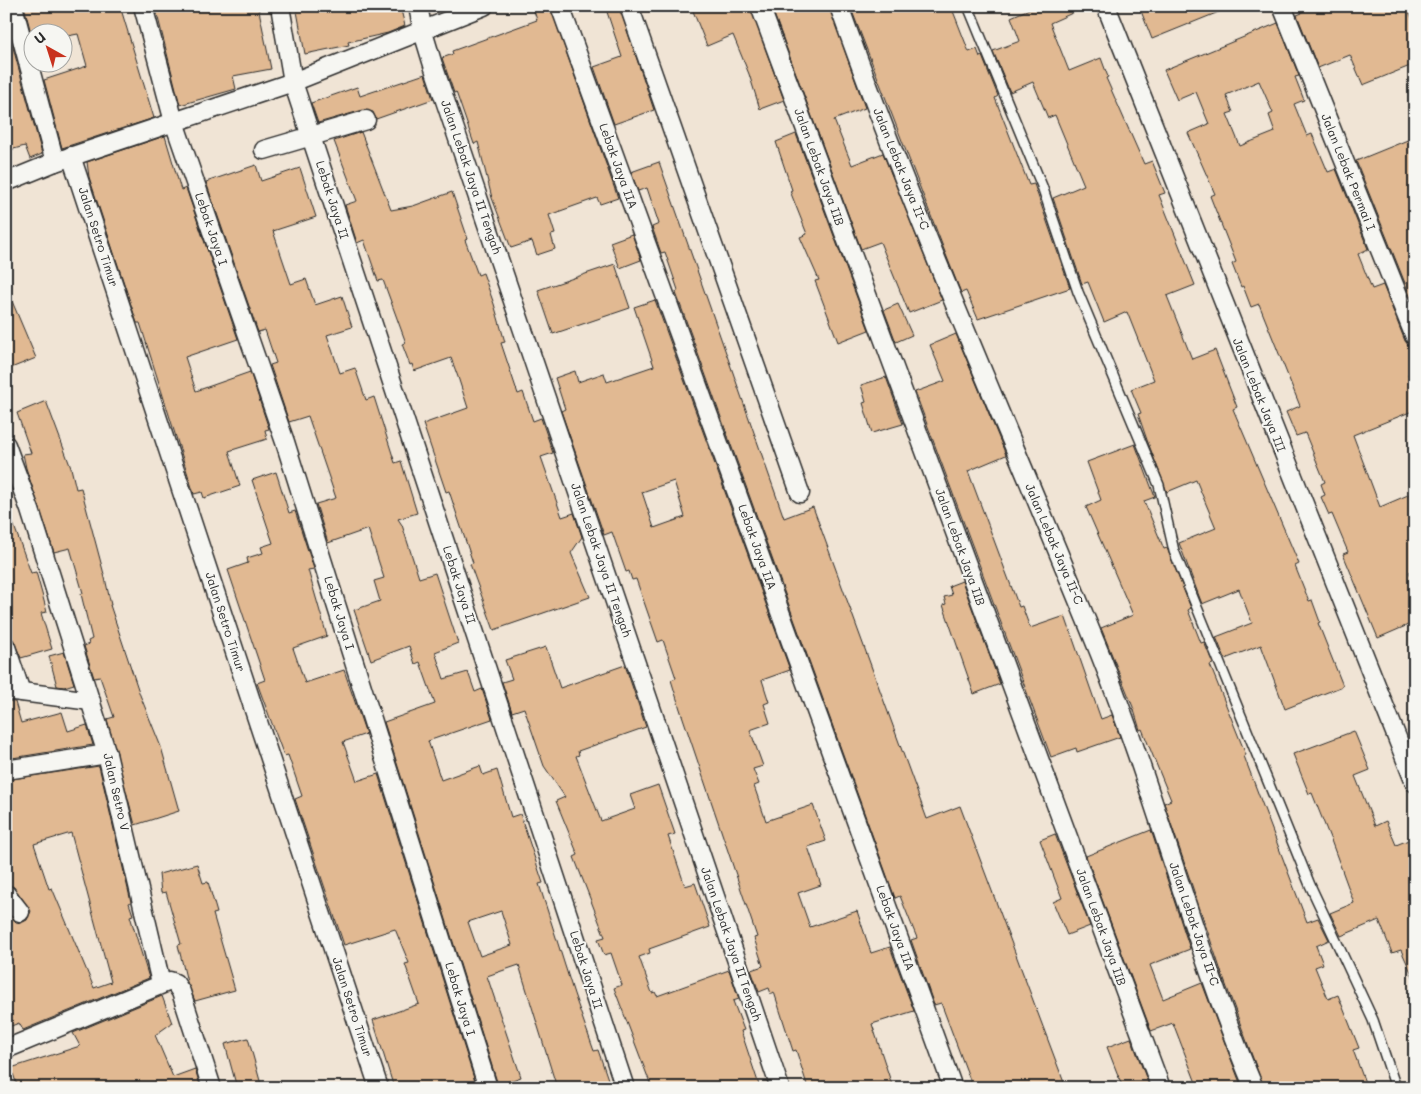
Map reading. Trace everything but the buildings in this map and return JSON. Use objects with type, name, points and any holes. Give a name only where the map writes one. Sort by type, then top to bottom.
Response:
[{"type":"street","points":[[13,6],[55,162]]},
{"type":"street","name":"Lebak Jaya I","points":[[143,6],[180,141],[285,442],[488,1088]]},
{"type":"street","name":"Lebak Jaya II","points":[[280,6],[293,82],[625,1088]]},
{"type":"street","name":"Jalan Lebak Jaya II Tengah","points":[[418,6],[422,32],[780,1088]]},
{"type":"street","points":[[6,182],[71,156],[293,82],[484,6]]},
{"type":"street","name":"Lebak Jaya IIA","points":[[560,6],[953,1088]]},
{"type":"street","points":[[629,6],[800,493]]},
{"type":"street","name":"Jalan Lebak Jaya IIB","points":[[760,6],[1162,1088]]},
{"type":"street","name":"Jalan Lebak Jaya II-C","points":[[839,6],[875,106],[968,337],[1100,655],[1132,742],[1219,1000],[1254,1088]]},
{"type":"street","name":"Jalan Lebak Jaya III","points":[[1106,6],[1415,783]]},
{"type":"street","name":"Jalan Lebak Permai I","points":[[1282,6],[1415,337]]},
{"type":"street","points":[[264,150],[366,120]]},
{"type":"street","name":"Jalan Setro Timur","points":[[71,156],[379,1088]]},
{"type":"street","name":"Jalan Setro V","points":[[6,445],[30,510],[107,754],[161,983]]},
{"type":"street","points":[[6,647],[14,691],[91,701]]},
{"type":"street","points":[[6,770],[107,754]]},
{"type":"street","points":[[6,894],[20,912]]},
{"type":"street","points":[[6,1048],[42,1035],[161,983],[170,981],[178,987],[212,1088]]},
{"type":"lane","points":[[968,6],[1042,186],[1078,292],[1159,485],[1174,551],[1310,885],[1373,1020],[1396,1088]]}]
